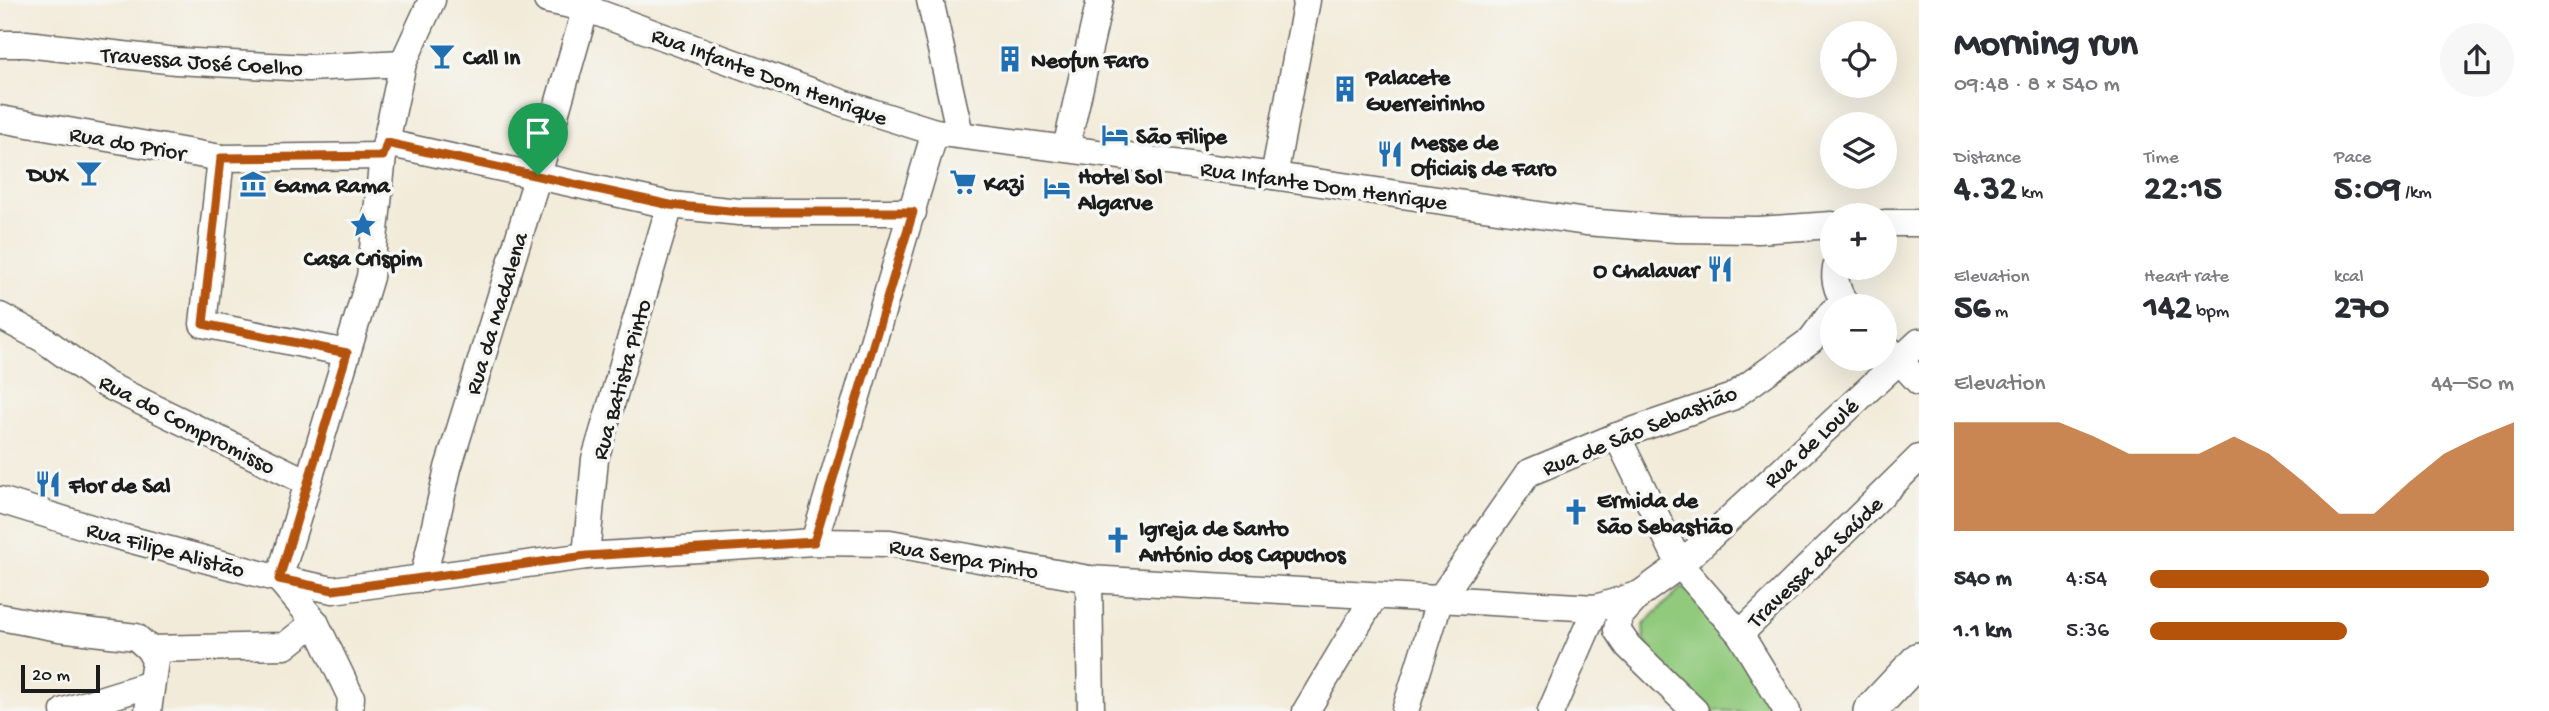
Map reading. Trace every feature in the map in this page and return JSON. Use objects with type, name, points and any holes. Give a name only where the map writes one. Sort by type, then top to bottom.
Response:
[{"type":"main road","points":[[1870,711],[1919,659]]},
{"type":"street","points":[[350,711],[351,697],[315,622],[279,579],[370,277],[385,149],[404,63],[432,0]]},
{"type":"street","name":"Rua Infante Dom Henrique","points":[[547,0],[587,4],[844,103],[947,133],[1274,176],[1586,222],[1676,229],[1758,230],[1820,226]]},
{"type":"street","points":[[814,542],[913,212],[947,133],[930,0]]},
{"type":"street","points":[[1066,148],[1100,0]]},
{"type":"street","points":[[1274,176],[1307,0]]},
{"type":"street","name":"Rua da Madalena","points":[[423,579],[448,468],[538,175],[587,4]]},
{"type":"street","name":"Travessa José Coelho","points":[[0,44],[26,44],[176,61],[308,68],[404,63]]},
{"type":"street","name":"Rua do Prior","points":[[0,119],[221,158],[385,149],[538,175],[670,205],[739,212],[913,212]]},
{"type":"street","points":[[221,158],[203,324],[347,353]]},
{"type":"street","name":"Rua Batista Pinto","points":[[586,556],[595,459],[670,205]]},
{"type":"street","points":[[1897,223],[1919,223]]},
{"type":"street","name":"Rua do Compromisso","points":[[0,316],[43,339],[105,384],[307,482]]},
{"type":"street","name":"Rua de São Sebastião","points":[[1405,711],[1440,599],[1528,473],[1617,436],[1732,397],[1811,341],[1820,330]]},
{"type":"street","name":"Rua de Loulé","points":[[1897,350],[1919,342]]},
{"type":"street","points":[[1897,358],[1919,382]]},
{"type":"street","name":"Rua de Loulé","points":[[1596,608],[1640,594],[1679,565],[1872,371]]},
{"type":"street","points":[[1617,436],[1679,565],[1740,634],[1787,711]]},
{"type":"street","name":"Travessa da Saúde","points":[[1740,634],[1919,458]]},
{"type":"street","name":"Rua Filipe Alistão","points":[[0,500],[117,536],[279,579],[333,590]]},
{"type":"street","name":"Rua Serpa Pinto","points":[[333,590],[586,556],[814,542],[890,543],[1089,579],[1596,608]]},
{"type":"street","points":[[1089,579],[1091,711]]},
{"type":"street","points":[[1640,594],[1620,616],[1617,630],[1679,705]]},
{"type":"street","points":[[1306,711],[1374,597]]},
{"type":"street","points":[[1551,711],[1596,608]]},
{"type":"street","points":[[0,617],[136,638],[149,649],[155,660],[148,711]]},
{"type":"street","points":[[149,649],[285,646],[315,622]]},
{"type":"street","points":[[1584,639],[1603,634],[1628,646]]},
{"type":"street","points":[[64,711],[151,684]]},
{"type":"green space","points":[[1681,588],[1695,591],[1706,602],[1772,711],[1710,711],[1656,659],[1644,640],[1643,625]]},
{"type":"place","name":"Call In","points":[[442,56]]},
{"type":"place","name":"Neofun Faro","points":[[1010,59]]},
{"type":"place","name":"Palacete Guerreirinho","points":[[1345,89]]},
{"type":"place","name":"São Filipe","points":[[1115,135]]},
{"type":"place","name":"Messe de Oficiais de Faro","points":[[1390,154]]},
{"type":"place","name":"DUX","points":[[89,173]]},
{"type":"place","name":"Kazi","points":[[963,182]]},
{"type":"place","name":"Gama Rama","points":[[253,184]]},
{"type":"place","name":"Hotel Sol Algarve","points":[[1057,188]]},
{"type":"place","name":"Casa Crispim","points":[[363,225]]},
{"type":"place","name":"O Chalavar","points":[[1720,269]]},
{"type":"place","name":"Flor de Sal","points":[[48,484]]},
{"type":"place","name":"Ermida de São Sebastião","points":[[1576,512]]},
{"type":"place","name":"Igreja de Santo António dos Capuchos","points":[[1118,540]]},
{"type":"route","points":[[387,143],[538,175],[670,205],[739,212],[913,212],[814,542],[586,556],[333,590],[279,579],[347,353],[203,324],[221,158],[383,156],[387,143]]}]
